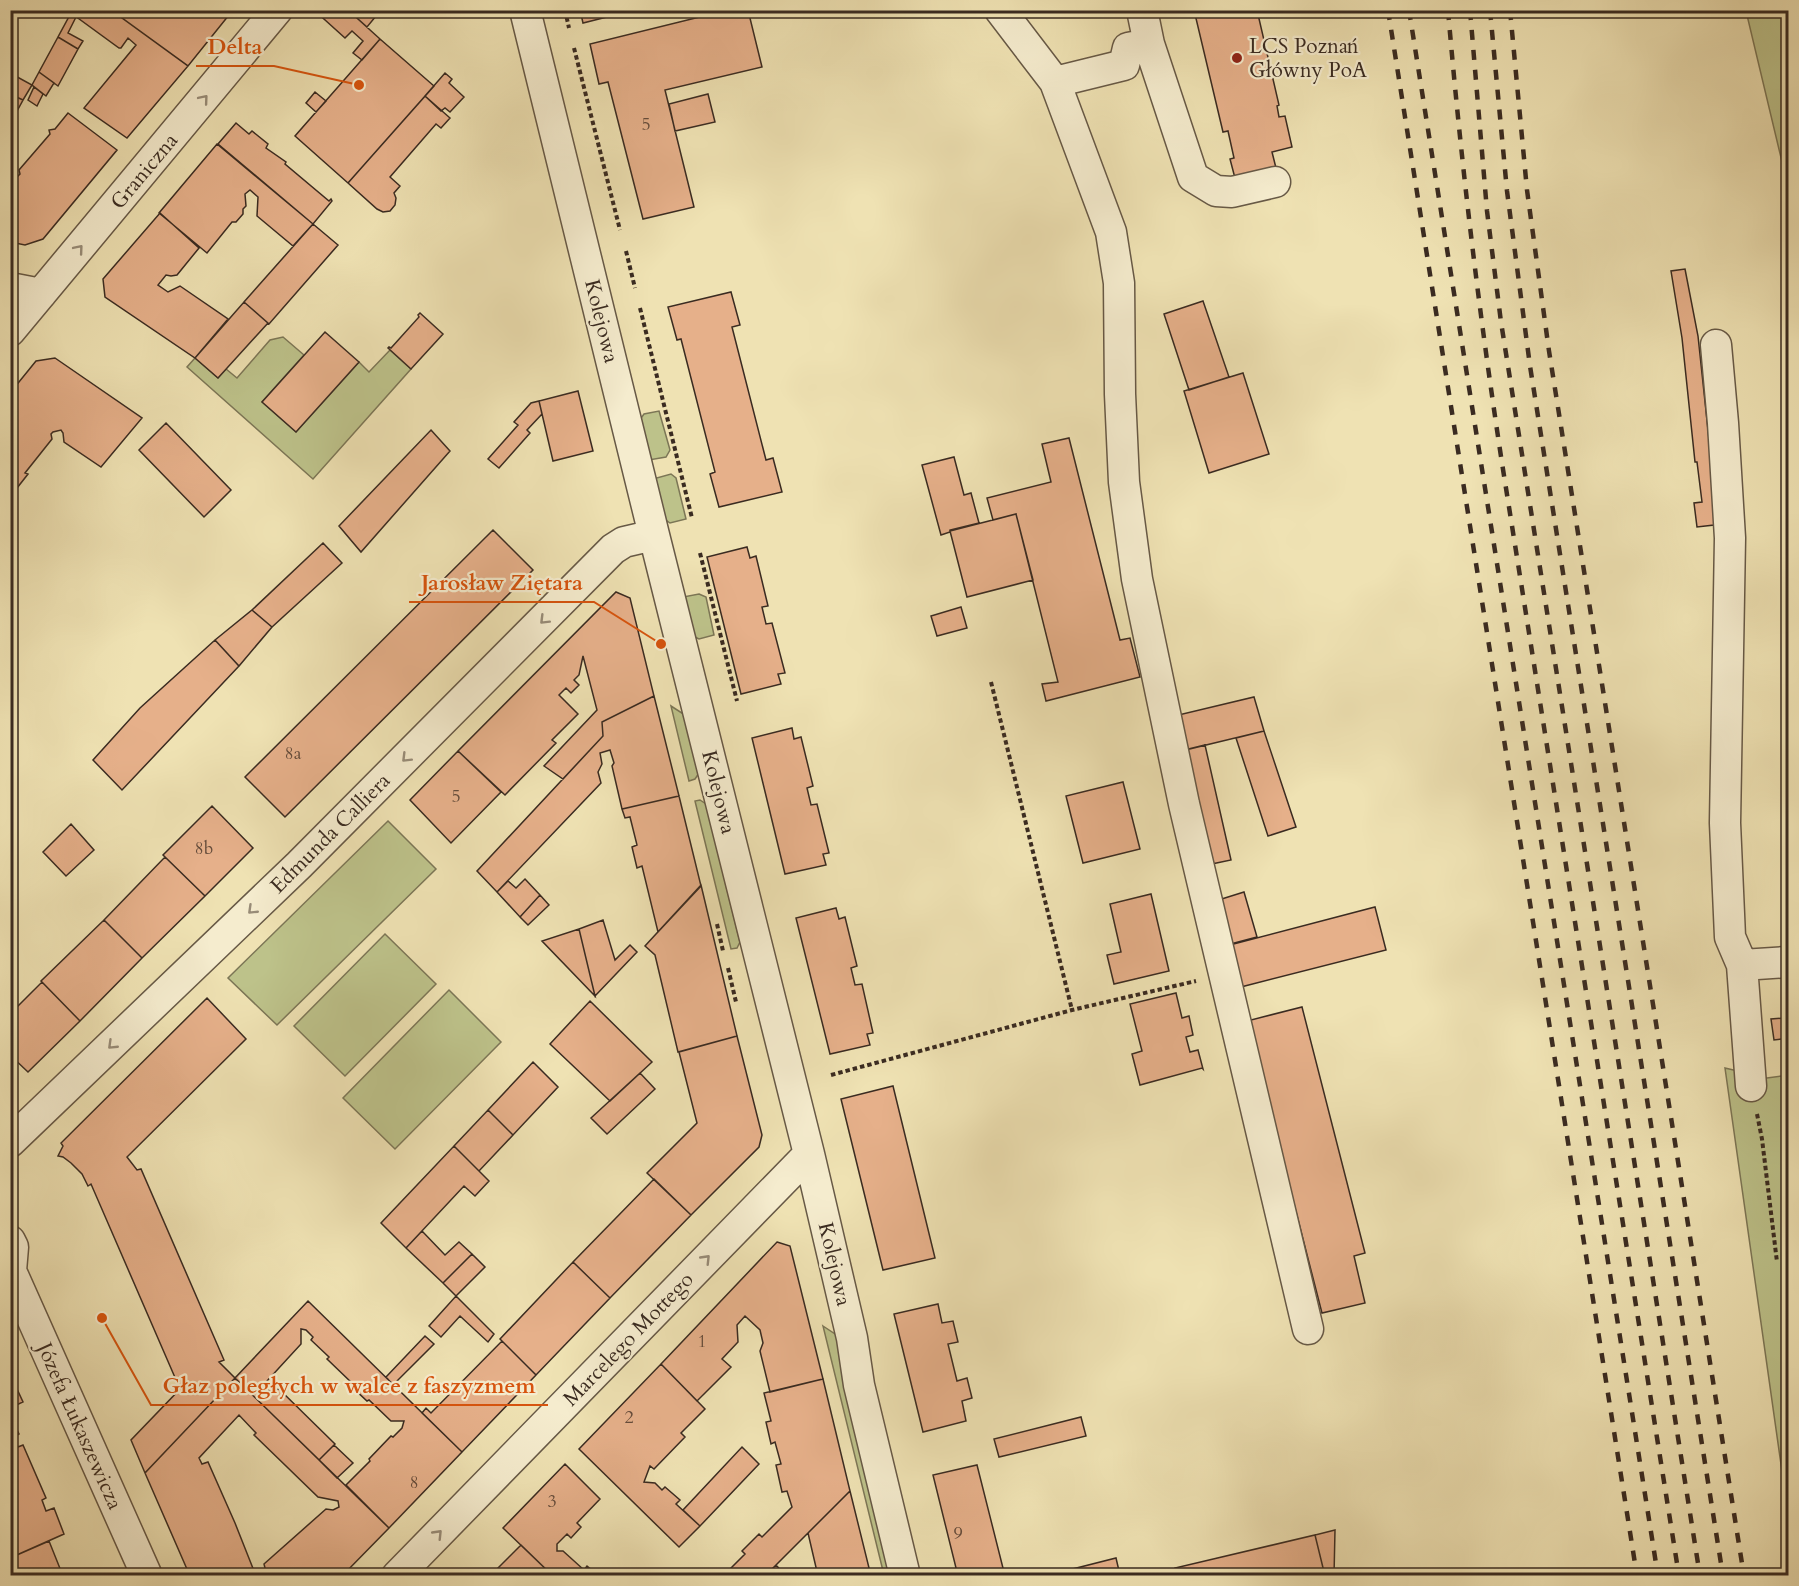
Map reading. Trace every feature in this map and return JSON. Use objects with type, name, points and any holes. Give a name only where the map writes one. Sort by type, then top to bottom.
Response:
[{"type":"street","name":"Graniczna","points":[[10,331],[277,10]]},
{"type":"street","name":"Kolejowa","points":[[525,10],[809,1154],[852,1338],[859,1385],[905,1575]]},
{"type":"street","points":[[1000,10],[1055,82],[1112,232],[1119,283],[1124,482],[1137,579],[1184,804],[1308,1329]]},
{"type":"street","points":[[1142,10],[1149,44],[1192,177],[1216,191],[1232,192],[1275,182]]},
{"type":"street","points":[[1055,82],[1124,64],[1128,48],[1149,44]]},
{"type":"street","points":[[10,288],[41,294]]},
{"type":"street","points":[[1716,345],[1724,423],[1730,538],[1725,823],[1730,937],[1742,965],[1751,1086]]},
{"type":"street","name":"Edmunda Calliera","points":[[10,1142],[299,865],[613,549],[624,542],[654,534]]},
{"type":"street","points":[[1742,965],[1788,962]]},
{"type":"street","name":"Marcelego Mottego","points":[[397,1575],[809,1154]]},
{"type":"street","name":"Józefa Łukaszewicza","points":[[10,1241],[13,1247],[12,1271],[147,1575]]},
{"type":"path","points":[[565,10],[569,28]]},
{"type":"path","points":[[574,48],[620,230]]},
{"type":"path","points":[[626,251],[635,288]]},
{"type":"path","points":[[640,308],[692,518]]},
{"type":"path","points":[[700,553],[736,701]]},
{"type":"path","points":[[991,682],[1072,1010]]},
{"type":"path","points":[[831,1075],[1072,1010],[1224,974]]},
{"type":"path","points":[[1751,1086],[1762,1139],[1776,1262]]},
{"type":"green space","points":[[1746,11],[1787,11],[1788,187]]},
{"type":"green space","points":[[283,337],[304,355],[262,402],[296,432],[359,362],[369,372],[390,350],[411,369],[313,479],[187,367],[195,358],[218,378],[226,369],[237,378],[270,340]]},
{"type":"green space","points":[[659,411],[670,450],[666,457],[649,460],[639,421],[644,414]]},
{"type":"green space","points":[[671,474],[676,478],[686,519],[670,523],[663,518],[653,479]]},
{"type":"green space","points":[[699,594],[706,597],[714,635],[699,639],[693,636],[683,597]]},
{"type":"green space","points":[[671,706],[685,715],[699,773],[695,779],[689,781]]},
{"type":"green space","points":[[700,800],[706,804],[740,942],[737,948],[731,949],[695,801]]},
{"type":"green space","points":[[388,821],[436,869],[277,1025],[228,978]]},
{"type":"green space","points":[[385,934],[436,984],[345,1076],[294,1026]]},
{"type":"green space","points":[[449,990],[501,1042],[395,1149],[343,1098]]},
{"type":"green space","points":[[1725,1068],[1767,1078],[1788,1075],[1788,1514]]},
{"type":"green space","points":[[823,1326],[838,1336],[892,1575],[884,1575]]},
{"type":"building","points":[[72,10],[111,10],[188,66],[127,138],[84,108],[136,45],[128,38],[119,48],[71,13]]},
{"type":"building","points":[[111,10],[146,10],[146,12],[233,10],[188,66]]},
{"type":"building","points":[[314,10],[348,10],[380,39],[362,60],[353,53],[363,41],[352,31],[345,38]]},
{"type":"building","points":[[348,10],[381,10],[367,27]]},
{"type":"building","points":[[580,10],[627,10],[627,12],[583,23]]},
{"type":"building","points":[[728,10],[748,10],[762,67],[665,90],[694,207],[643,219],[608,82],[599,84],[590,44]]},
{"type":"building","name":"LCS Poznań Główny PoA","points":[[1194,10],[1257,10],[1279,105],[1277,106],[1279,117],[1285,116],[1292,147],[1272,152],[1277,172],[1236,182],[1230,159],[1234,158],[1228,131],[1223,132]]},
{"type":"building","points":[[71,13],[76,17],[68,33],[83,41],[78,49],[58,37]]},
{"type":"building","points":[[58,37],[78,49],[58,86],[39,72]]},
{"type":"building","points":[[380,39],[434,86],[348,183],[295,136]]},
{"type":"building","points":[[39,72],[54,83],[46,96],[32,85]]},
{"type":"building","points":[[10,73],[32,85],[23,100],[10,94]]},
{"type":"building","points":[[445,73],[452,79],[449,83],[464,97],[450,112],[445,108],[441,111],[425,96]]},
{"type":"building","points":[[34,87],[43,94],[37,106],[28,100]]},
{"type":"building","points":[[315,92],[326,101],[316,112],[306,103]]},
{"type":"building","points":[[10,94],[23,100],[10,124]]},
{"type":"building","points":[[708,94],[715,122],[675,131],[669,104]]},
{"type":"building","points":[[425,96],[450,118],[441,128],[436,124],[390,177],[400,186],[394,193],[395,205],[390,211],[383,212],[348,183]]},
{"type":"building","points":[[68,113],[117,150],[43,239],[25,245],[10,242],[10,179],[15,179],[20,174],[19,170],[50,134],[49,130],[55,129]]},
{"type":"building","points":[[236,123],[249,134],[252,131],[268,144],[266,148],[286,162],[285,164],[329,201],[331,199],[332,201],[313,224],[218,144]]},
{"type":"building","points":[[217,144],[313,224],[293,246],[257,216],[258,197],[250,190],[245,194],[246,206],[243,214],[236,222],[232,222],[207,253],[159,213]]},
{"type":"building","points":[[160,213],[199,248],[177,275],[166,275],[158,285],[168,292],[180,286],[228,319],[195,358],[105,297],[103,279]]},
{"type":"building","points":[[313,224],[338,245],[269,324],[244,302]]},
{"type":"building","points":[[1685,269],[1698,336],[1713,477],[1714,525],[1697,527],[1694,503],[1702,502],[1697,462],[1695,462],[1682,338],[1671,271]]},
{"type":"building","points":[[731,292],[740,325],[732,327],[766,460],[773,458],[782,492],[719,507],[710,474],[715,472],[681,339],[677,340],[668,307]]},
{"type":"building","points":[[1203,301],[1229,377],[1189,390],[1164,314]]},
{"type":"building","points":[[244,302],[268,323],[218,378],[195,358]]},
{"type":"building","points":[[420,313],[443,334],[411,369],[388,348],[391,348]]},
{"type":"building","points":[[325,332],[359,362],[296,432],[262,402]]},
{"type":"building","points":[[55,358],[142,418],[101,467],[64,442],[61,430],[53,432],[52,439],[25,473],[28,474],[17,488],[15,486],[10,491],[10,393],[36,361]]},
{"type":"building","points":[[1243,373],[1269,454],[1209,473],[1184,391]]},
{"type":"building","points":[[578,391],[593,451],[553,461],[539,401]]},
{"type":"building","points":[[539,401],[542,414],[527,430],[530,433],[499,468],[488,459],[518,425],[514,422],[531,403]]},
{"type":"building","points":[[166,423],[231,490],[204,517],[139,450]]},
{"type":"building","points":[[431,430],[450,451],[361,552],[339,526]]},
{"type":"building","points":[[1069,438],[1120,640],[1130,638],[1140,677],[1046,701],[1042,684],[1058,682],[1016,514],[993,520],[987,498],[1051,482],[1042,444]]},
{"type":"building","points":[[954,457],[964,495],[971,493],[979,523],[950,530],[941,535],[922,465]]},
{"type":"building","points":[[1016,514],[1033,580],[967,597],[950,531]]},
{"type":"building","points":[[493,530],[533,570],[285,817],[245,777]]},
{"type":"building","points":[[323,543],[342,563],[272,627],[252,610]]},
{"type":"building","points":[[747,547],[750,558],[756,556],[768,606],[762,607],[766,624],[772,623],[785,673],[778,674],[781,684],[741,694],[707,557]]},
{"type":"building","points":[[616,592],[630,598],[654,696],[602,722],[603,736],[563,779],[544,766],[597,710],[583,656],[579,675],[574,680],[579,685],[571,693],[566,688],[559,695],[578,714],[552,740],[556,743],[505,795],[458,751]]},
{"type":"building","points":[[961,607],[967,628],[937,636],[931,616]]},
{"type":"building","points":[[252,610],[272,627],[239,666],[215,640]]},
{"type":"building","points":[[215,640],[239,666],[122,790],[93,760],[140,708]]},
{"type":"building","points":[[654,696],[679,796],[622,809],[610,750],[600,753],[602,764],[598,772],[601,783],[497,892],[477,871],[603,736],[602,722]]},
{"type":"building","points":[[1254,697],[1264,731],[1177,752],[1170,717]]},
{"type":"building","points":[[792,728],[794,739],[801,737],[813,786],[807,788],[811,805],[817,804],[829,853],[823,854],[826,865],[785,874],[752,738]]},
{"type":"building","points":[[1264,731],[1296,827],[1268,836],[1236,738]]},
{"type":"building","points":[[1205,745],[1231,860],[1202,866],[1176,752]]},
{"type":"building","points":[[458,751],[501,792],[451,843],[410,800]]},
{"type":"building","points":[[1123,782],[1140,849],[1083,863],[1066,796]]},
{"type":"building","points":[[679,796],[701,886],[658,932],[642,866],[637,868],[632,847],[637,845],[630,817],[625,818],[622,809]]},
{"type":"building","points":[[212,806],[253,848],[205,896],[163,855]]},
{"type":"building","points":[[71,824],[94,850],[66,876],[43,852]]},
{"type":"building","points":[[165,857],[205,896],[142,958],[104,920]]},
{"type":"building","points":[[525,879],[540,895],[520,917],[497,892],[508,881],[516,888]]},
{"type":"building","points":[[701,885],[737,1036],[678,1052],[655,955],[645,946]]},
{"type":"building","points":[[1244,892],[1257,937],[1223,946],[1212,902]]},
{"type":"building","points":[[1151,894],[1169,971],[1114,984],[1107,955],[1121,952],[1110,904]]},
{"type":"building","points":[[540,895],[549,905],[528,925],[520,917]]},
{"type":"building","points":[[1375,907],[1386,950],[1233,989],[1222,947]]},
{"type":"building","points":[[836,908],[839,919],[845,917],[857,966],[851,968],[855,985],[862,984],[873,1033],[867,1034],[870,1045],[830,1054],[796,918]]},
{"type":"building","points":[[104,920],[142,958],[80,1021],[41,981]]},
{"type":"building","points":[[603,920],[615,960],[630,945],[637,952],[595,996],[579,929]]},
{"type":"building","points":[[579,929],[595,996],[542,941]]},
{"type":"building","points":[[42,982],[80,1021],[28,1072],[10,1055],[10,1014]]},
{"type":"building","points":[[1176,993],[1182,1018],[1189,1016],[1193,1035],[1186,1037],[1190,1052],[1198,1050],[1203,1069],[1140,1085],[1132,1054],[1142,1051],[1130,1004]]},
{"type":"building","points":[[207,998],[246,1039],[127,1157],[137,1170],[141,1169],[224,1360],[219,1362],[235,1378],[145,1473],[131,1440],[180,1389],[91,1184],[88,1186],[82,1174],[71,1163],[58,1156],[63,1146],[61,1143]]},
{"type":"building","points":[[590,1001],[652,1062],[610,1101],[550,1044]]},
{"type":"building","points":[[1302,1007],[1365,1253],[1354,1256],[1365,1303],[1322,1313],[1247,1021]]},
{"type":"building","points":[[1785,1018],[1788,1038],[1774,1040],[1771,1019]]},
{"type":"building","points":[[737,1036],[762,1135],[759,1147],[691,1215],[647,1173],[697,1123],[679,1052]]},
{"type":"building","points":[[533,1062],[558,1087],[513,1135],[488,1110]]},
{"type":"building","points":[[640,1073],[655,1089],[607,1134],[591,1118]]},
{"type":"building","points":[[893,1086],[935,1258],[883,1270],[841,1099]]},
{"type":"building","points":[[488,1110],[513,1135],[479,1171],[454,1146]]},
{"type":"building","points":[[454,1146],[489,1181],[475,1196],[464,1186],[406,1248],[381,1223]]},
{"type":"building","points":[[654,1179],[691,1215],[610,1298],[573,1262]]},
{"type":"building","points":[[422,1231],[445,1255],[459,1242],[472,1254],[443,1283],[406,1248]]},
{"type":"building","points":[[777,1242],[790,1246],[823,1379],[770,1392],[760,1351],[763,1343],[760,1330],[745,1316],[737,1325],[738,1342],[722,1359],[731,1367],[697,1401],[661,1364]]},
{"type":"building","points":[[472,1254],[485,1267],[456,1296],[443,1283]]},
{"type":"building","points":[[573,1262],[610,1298],[536,1375],[500,1339]]},
{"type":"building","points":[[456,1296],[494,1334],[488,1342],[460,1316],[441,1337],[429,1326]]},
{"type":"building","points":[[308,1301],[462,1452],[389,1528],[346,1485],[391,1436],[393,1437],[402,1428],[404,1421],[391,1421],[369,1400],[367,1401],[327,1359],[329,1357],[311,1340],[313,1337],[306,1330],[301,1329],[301,1344],[267,1381],[267,1388],[269,1391],[279,1389],[335,1444],[319,1460],[235,1378]]},
{"type":"building","points":[[938,1304],[942,1323],[953,1321],[958,1342],[948,1344],[957,1381],[967,1378],[972,1398],[962,1401],[966,1421],[923,1432],[894,1314]]},
{"type":"building","points":[[425,1336],[434,1344],[393,1385],[386,1377]]},
{"type":"building","points":[[502,1341],[536,1375],[462,1452],[422,1413],[426,1408],[431,1413]]},
{"type":"building","points":[[661,1364],[705,1409],[681,1433],[685,1437],[654,1469],[650,1466],[644,1482],[655,1483],[662,1490],[665,1487],[680,1500],[676,1504],[700,1526],[679,1547],[579,1449]]},
{"type":"building","points":[[10,1374],[23,1402],[10,1408]]},
{"type":"building","points":[[235,1378],[389,1528],[342,1576],[267,1576],[264,1564],[326,1509],[333,1510],[339,1507],[338,1501],[318,1497],[254,1435],[256,1433],[239,1415],[199,1458],[202,1464],[208,1462],[256,1576],[190,1576],[145,1473]]},
{"type":"building","points":[[823,1379],[850,1491],[765,1576],[723,1576],[745,1554],[742,1551],[759,1534],[762,1537],[792,1507],[787,1491],[782,1492],[776,1465],[781,1464],[775,1442],[771,1444],[766,1422],[771,1421],[764,1393]]},
{"type":"building","points":[[10,1415],[19,1434],[14,1437],[18,1447],[23,1445],[46,1498],[42,1500],[46,1511],[54,1508],[64,1534],[10,1558]]},
{"type":"building","points":[[1081,1417],[1086,1436],[999,1457],[994,1439]]},
{"type":"building","points":[[334,1445],[353,1463],[337,1478],[319,1460]]},
{"type":"building","points":[[742,1447],[759,1464],[700,1526],[683,1510]]},
{"type":"building","points":[[565,1464],[600,1499],[577,1523],[581,1527],[571,1538],[567,1534],[557,1544],[557,1551],[563,1551],[584,1570],[587,1566],[593,1571],[591,1576],[553,1576],[503,1528]]},
{"type":"building","points":[[977,1465],[1005,1576],[958,1576],[933,1475]]},
{"type":"building","points":[[850,1491],[871,1576],[818,1576],[808,1533]]},
{"type":"building","points":[[1335,1530],[1334,1576],[1325,1576],[1315,1535]]},
{"type":"building","points":[[1315,1535],[1325,1576],[1177,1576],[1175,1568]]},
{"type":"building","points":[[49,1541],[63,1576],[10,1576],[10,1558]]},
{"type":"building","points":[[521,1545],[553,1576],[490,1576]]},
{"type":"building","points":[[1116,1558],[1120,1575],[1045,1576]]},
{"type":"building","points":[[776,1565],[786,1576],[765,1576]]},
{"type":"railway","points":[[1388,10],[1637,1576]]},
{"type":"railway","points":[[1409,10],[1658,1576]]},
{"type":"railway","points":[[1448,10],[1471,237],[1502,463],[1679,1576]]},
{"type":"railway","points":[[1470,10],[1487,211],[1501,322],[1700,1576]]},
{"type":"railway","points":[[1490,10],[1507,191],[1530,366],[1723,1576]]},
{"type":"railway","points":[[1510,10],[1527,190],[1549,351],[1744,1576]]},
{"type":"place","name":"LCS Poznań Główny PoA","points":[[1237,58]]},
{"type":"place","name":"Delta","points":[[359,85]]},
{"type":"place","name":"Jarosław Ziętara","points":[[661,644]]},
{"type":"place","name":"Głaz poległych w walce z faszyzmem","points":[[102,1318]]}]
